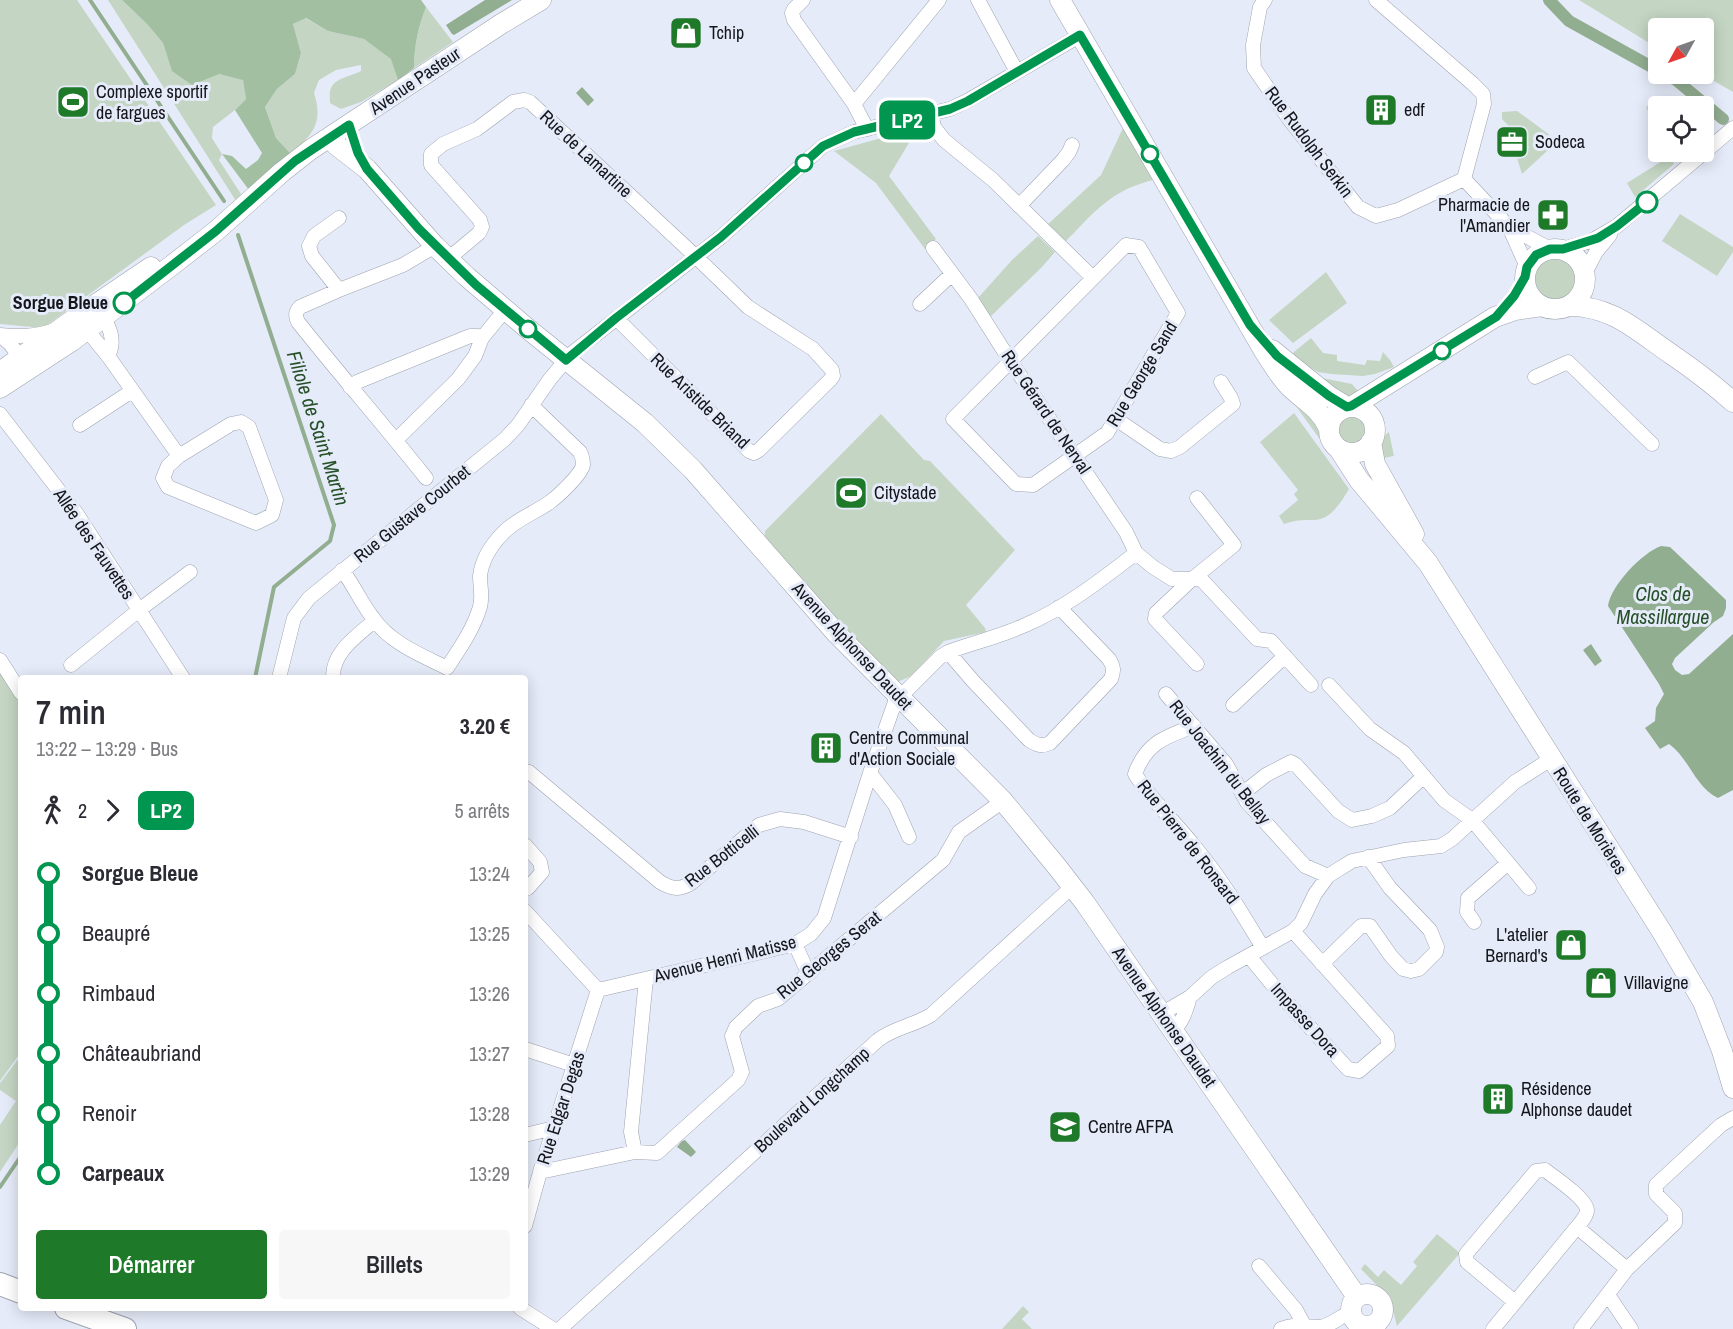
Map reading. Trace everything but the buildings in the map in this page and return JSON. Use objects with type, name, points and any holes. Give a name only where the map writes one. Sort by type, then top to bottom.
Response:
[{"type":"main road","points":[[0,1284],[18,1291]]},
{"type":"main road","points":[[74,1311],[125,1329]]},
{"type":"street","name":"Avenue Pasteur","points":[[0,387],[14,364],[216,231],[295,161],[501,24],[541,0]]},
{"type":"street","points":[[803,0],[792,13],[794,20],[854,104],[867,129]]},
{"type":"street","points":[[854,104],[939,0]]},
{"type":"street","points":[[978,0],[1017,72]]},
{"type":"street","points":[[1060,0],[1264,351],[1287,384],[1314,406],[1323,417],[1329,428],[1331,440],[1339,449],[1353,453],[1366,447],[1373,434],[1383,398],[1404,375]]},
{"type":"street","name":"Rue Rudolph Serkin","points":[[1264,0],[1260,7],[1253,45],[1254,68],[1293,124],[1358,207],[1376,216],[1398,210],[1464,179]]},
{"type":"street","points":[[1376,0],[1483,94],[1484,104],[1464,179],[1509,227],[1578,258],[1598,297],[1615,316]]},
{"type":"street","name":"Rue Gustave Courbet","points":[[280,675],[294,618],[309,598],[505,439],[566,360],[745,217],[823,146],[867,129],[950,109],[968,101],[1080,35]]},
{"type":"street","name":"Rue de Lamartine","points":[[442,252],[479,233],[482,227],[480,220],[431,165],[431,154],[443,144],[477,129],[513,102],[524,100],[530,102],[696,256]]},
{"type":"street","points":[[931,114],[938,134],[993,180],[1093,278]]},
{"type":"street","name":"Avenue Alphonse Daudet","points":[[349,125],[358,153],[367,169]]},
{"type":"street","points":[[1496,317],[1514,296],[1536,255],[1591,241],[1617,226],[1733,128]]},
{"type":"street","name":"Avenue Alphonse Daudet","points":[[330,137],[336,145],[367,169],[442,252],[505,310],[645,423],[693,470],[836,633],[1003,801],[1072,886],[1173,1031],[1364,1319]]},
{"type":"street","points":[[1019,206],[1063,160],[1072,145]]},
{"type":"street","points":[[339,218],[314,236],[309,246],[312,256],[339,290]]},
{"type":"street","points":[[1569,306],[1582,293],[1585,275],[1599,248],[1617,226]]},
{"type":"street","points":[[1509,227],[1526,272],[1526,286],[1529,294],[1542,306]]},
{"type":"street","name":"Rue George Sand","points":[[1126,245],[1138,247],[1178,313],[1107,433],[1033,484],[1016,484],[953,419],[1011,362],[1126,245]]},
{"type":"street","name":"Rue Gérard de Nerval","points":[[933,248],[980,312],[1011,362],[1126,532],[1136,553]]},
{"type":"street","points":[[426,478],[350,387],[296,317],[300,307],[442,252]]},
{"type":"street","name":"Rue Aristide Briand","points":[[616,318],[749,451],[754,453],[759,450],[830,380],[833,376],[832,370],[813,349],[748,307],[696,256]]},
{"type":"street","points":[[921,304],[952,274]]},
{"type":"street","points":[[1329,428],[1334,414],[1404,375],[1496,317],[1515,310],[1542,306],[1557,309],[1569,306],[1592,307],[1615,316],[1646,335],[1733,402]]},
{"type":"street","points":[[396,440],[458,379],[474,356],[482,338],[505,310]]},
{"type":"street","points":[[85,319],[132,391],[179,456]]},
{"type":"street","points":[[0,336],[39,335],[85,319],[107,325],[113,341],[108,356]]},
{"type":"street","points":[[1250,325],[1277,356],[1329,396],[1349,407],[1358,407],[1369,414],[1373,434]]},
{"type":"street","points":[[0,336],[13,347],[14,364]]},
{"type":"street","points":[[350,387],[357,382],[470,336],[482,338]]},
{"type":"street","points":[[1535,377],[1568,362],[1652,444]]},
{"type":"street","points":[[1116,419],[1161,449],[1171,451],[1180,447],[1233,404],[1221,382]]},
{"type":"street","points":[[80,425],[132,391]]},
{"type":"street","points":[[342,570],[374,621],[402,645],[444,673],[470,633],[477,617],[482,592],[480,576],[488,552],[503,533],[523,516],[551,501],[579,474],[583,467],[580,452],[531,405]]},
{"type":"street","name":"Allée des Fauvettes","points":[[0,414],[77,514],[181,675]]},
{"type":"street","points":[[242,422],[249,427],[276,500],[272,515],[256,523],[168,488],[162,478],[168,466],[179,456],[231,424],[242,422]]},
{"type":"street","name":"Route de Morières","points":[[1373,434],[1375,464],[1428,563],[1662,932],[1703,1002],[1722,1051],[1733,1088]]},
{"type":"street","name":"Route de Morières","points":[[1339,449],[1359,480],[1428,563]]},
{"type":"street","points":[[1197,498],[1234,545],[1191,580],[1156,613],[1155,619],[1197,664]]},
{"type":"street","points":[[1059,607],[1109,659],[1113,666],[1113,673],[1111,679],[1050,743],[1037,746],[948,652],[1023,626],[1098,583],[1136,553],[1172,579],[1201,579],[1257,639],[1271,641],[1311,685]]},
{"type":"street","points":[[71,665],[190,572]]},
{"type":"street","points":[[333,675],[342,651],[374,621]]},
{"type":"street","name":"Avenue Henri Matisse","points":[[598,990],[795,944],[811,934],[824,918],[894,702],[948,652]]},
{"type":"street","points":[[1233,705],[1285,657]]},
{"type":"street","points":[[0,660],[18,688]]},
{"type":"street","points":[[1329,685],[1370,729],[1404,753],[1444,800],[1472,820],[1529,888]]},
{"type":"street","name":"Rue Joachim du Bellay","points":[[1166,694],[1226,764],[1246,802],[1305,866],[1328,876]]},
{"type":"street","name":"Rue Pierre de Ronsard","points":[[1194,726],[1170,735],[1153,745],[1140,761],[1136,774],[1147,792],[1222,881],[1263,948]]},
{"type":"street","points":[[1161,1014],[1190,997],[1212,977],[1293,931],[1301,923],[1315,894],[1328,876],[1352,861],[1404,850],[1441,846],[1515,782],[1551,759]]},
{"type":"street","points":[[1242,794],[1266,775],[1291,762],[1338,811],[1352,820],[1372,816],[1390,808],[1424,776]]},
{"type":"street","name":"Rue Botticelli","points":[[528,772],[660,882],[672,889],[681,889],[690,884],[759,825],[780,819],[804,822],[850,837]]},
{"type":"street","points":[[870,773],[895,805],[909,837]]},
{"type":"street","name":"Rue Georges Serat","points":[[635,1152],[657,1153],[738,1080],[742,1072],[732,1036],[736,1027],[758,1006],[778,999],[810,973],[943,860],[959,832],[1003,801]]},
{"type":"street","points":[[528,848],[540,862],[542,872],[528,888]]},
{"type":"street","points":[[1322,964],[1361,926],[1370,926],[1403,969],[1411,971],[1419,969],[1436,952],[1437,947],[1430,930],[1390,888],[1368,857]]},
{"type":"street","points":[[1474,922],[1467,912],[1468,898],[1508,863]]},
{"type":"street","name":"Boulevard Longchamp","points":[[560,1329],[878,1040],[895,1029],[919,1022],[931,1015],[1072,886]]},
{"type":"street","points":[[528,914],[598,990]]},
{"type":"street","name":"Impasse Dora","points":[[1249,956],[1285,1000],[1348,1069],[1359,1071],[1388,1046],[1387,1036],[1293,931]]},
{"type":"street","points":[[795,944],[810,973]]},
{"type":"street","points":[[540,1172],[635,1152],[631,1132],[646,979]]},
{"type":"street","name":"Rue Edgar Degas","points":[[528,1215],[598,990]]},
{"type":"street","points":[[1173,1031],[1183,1018],[1190,997]]},
{"type":"street","points":[[528,1050],[574,1065]]},
{"type":"street","points":[[1581,1329],[1627,1269],[1675,1223],[1675,1213],[1656,1194],[1656,1185],[1721,1125],[1733,1118]]},
{"type":"street","points":[[528,1134],[554,1128]]},
{"type":"street","points":[[1493,1329],[1578,1227],[1586,1214],[1587,1208],[1582,1200],[1545,1170],[1536,1171],[1466,1254],[1467,1262],[1515,1302]]},
{"type":"street","points":[[1578,1227],[1627,1269]]},
{"type":"street","points":[[1259,1266],[1296,1310],[1304,1325]]},
{"type":"street","points":[[1608,1295],[1631,1329]]},
{"type":"street","points":[[525,1311],[553,1329]]},
{"type":"street","points":[[1281,1329],[1291,1325],[1321,1327],[1340,1317],[1364,1319]]},
{"type":"shaded area","name":"Complexe sportif de fargues","points":[[0,0],[77,0],[216,205],[184,225],[43,328],[0,324]]},
{"type":"shaded area","points":[[108,0],[122,0],[147,24],[163,43],[172,70],[219,74],[243,79],[246,99],[213,127],[212,138],[222,154],[219,160],[241,194],[236,201]]},
{"type":"shaded area","points":[[122,0],[421,0],[426,7],[417,37],[414,68],[398,80],[391,59],[364,39],[328,31],[306,18],[293,24],[301,53],[295,74],[277,89],[265,107],[276,138],[291,154],[249,190],[222,154],[232,156],[246,169],[258,160],[262,153],[235,110],[246,99],[243,80],[219,74],[192,85],[172,71],[163,43]]},
{"type":"shaded area","points":[[1579,0],[1733,0],[1733,92],[1714,81],[1714,18],[1648,18],[1648,42]]},
{"type":"shaded area","points":[[426,7],[453,42],[414,68],[417,37]]},
{"type":"shaded area","points":[[305,18],[328,31],[364,39],[392,59],[398,80],[361,102],[341,109],[330,103],[331,88],[340,80],[361,71],[361,65],[336,70],[319,80],[314,93],[318,113],[314,128],[305,141],[291,154],[276,138],[265,107],[277,89],[295,74],[301,53],[293,24]]},
{"type":"shaded area","points":[[1517,111],[1558,141],[1522,174],[1517,158],[1529,147],[1502,119],[1502,112]]},
{"type":"shaded area","points":[[918,128],[889,176],[936,239],[925,249],[876,183],[834,151]]},
{"type":"shaded area","points":[[1123,128],[1153,180],[1125,190],[1103,204],[1064,243],[1047,225],[1101,175]]},
{"type":"shaded area","points":[[1660,162],[1673,162],[1674,164],[1635,197],[1627,183]]},
{"type":"shaded area","points":[[1680,214],[1733,247],[1733,252],[1717,276],[1662,241]]},
{"type":"shaded area","points":[[1038,236],[1055,252],[989,318],[978,298],[1012,260]]},
{"type":"shaded area","points":[[1556,255],[1573,262],[1580,279],[1573,296],[1556,303],[1539,296],[1532,279],[1539,262]]},
{"type":"shaded area","points":[[1326,272],[1347,303],[1293,343],[1269,320]]},
{"type":"shaded area","points":[[1311,338],[1323,353],[1337,355],[1337,361],[1365,365],[1367,360],[1380,361],[1383,352],[1394,367],[1363,376],[1318,372],[1289,356]]},
{"type":"shaded area","points":[[1322,378],[1352,384],[1359,392],[1348,398]]},
{"type":"shaded area","points":[[1290,398],[1311,411],[1321,438],[1319,438]]},
{"type":"shaded area","points":[[1294,413],[1349,489],[1335,509],[1326,517],[1284,524],[1279,516],[1298,500],[1294,494],[1298,490],[1260,442]]},
{"type":"shaded area","points":[[881,414],[924,460],[930,461],[1015,550],[966,605],[986,632],[944,641],[911,676],[895,683],[764,542],[765,531]]},
{"type":"shaded area","points":[[1351,414],[1362,418],[1366,429],[1362,440],[1351,444],[1340,440],[1336,429],[1340,418]]},
{"type":"shaded area","points":[[1389,432],[1394,456],[1378,459],[1380,444]]},
{"type":"shaded area","points":[[0,672],[18,700],[18,1056],[0,1081]]},
{"type":"shaded area","points":[[18,1059],[18,1145],[0,1172],[0,1125],[16,1101],[0,1090],[0,1083]]},
{"type":"shaded area","points":[[1437,1234],[1460,1253],[1397,1326],[1390,1299],[1361,1269],[1365,1264],[1378,1277],[1384,1270],[1401,1285],[1417,1266],[1413,1262]]},
{"type":"shaded area","points":[[1023,1306],[1029,1312],[1022,1319],[1032,1329],[1002,1329]]},
{"type":"water","points":[[485,0],[512,0],[454,35],[452,34],[446,25]]},
{"type":"water","points":[[582,87],[594,100],[588,106],[576,93]]},
{"type":"water","name":"Clos de Massillargue","points":[[1661,546],[1670,547],[1726,600],[1723,616],[1675,658],[1672,664],[1675,670],[1682,675],[1689,674],[1733,634],[1733,790],[1718,798],[1703,787],[1676,750],[1669,744],[1660,749],[1645,728],[1655,721],[1656,708],[1664,694],[1608,606],[1615,589],[1628,571],[1645,555]]},
{"type":"water","points":[[1591,644],[1602,661],[1595,666],[1583,650]]},
{"type":"water","points":[[685,1140],[696,1152],[691,1157],[677,1147]]},
{"type":"waterway","name":"Filiole de Saint Martin","points":[[90,0],[224,201]]},
{"type":"waterway","points":[[1549,0],[1569,21],[1648,65]]},
{"type":"waterway","points":[[1681,84],[1723,119]]},
{"type":"waterway","name":"Filiole de Saint Martin","points":[[238,235],[334,525],[330,541],[274,587],[256,675]]},
{"type":"waterway","name":"Filiole de Saint Martin","points":[[0,1187],[18,1160]]},
{"type":"bus line","name":"LP2","points":[[124,303],[216,231],[295,161],[349,125],[358,153],[367,169],[419,229],[476,285],[566,360],[616,318],[721,237],[823,146],[854,132],[950,109],[968,101],[1080,35],[1250,325],[1277,356],[1347,407],[1404,375],[1496,317],[1514,296],[1525,277],[1527,267],[1536,255],[1550,249],[1563,249],[1598,238],[1647,202]]},
{"type":"place","name":"Tchip","points":[[686,33]]},
{"type":"place","name":"Complexe sportif de fargues","points":[[73,102]]},
{"type":"place","name":"edf","points":[[1381,110]]},
{"type":"place","name":"Sodeca","points":[[1512,142]]},
{"type":"place","name":"Pharmacie de l'Amandier","points":[[1553,215]]},
{"type":"place","name":"Sorgue Bleue","points":[[124,303]]},
{"type":"place","name":"Citystade","points":[[851,493]]},
{"type":"place","name":"Centre Communal d'Action Sociale","points":[[826,748]]},
{"type":"place","name":"L'atelier Bernard's","points":[[1571,945]]},
{"type":"place","name":"Villavigne","points":[[1601,983]]},
{"type":"place","name":"Résidence Alphonse daudet","points":[[1498,1099]]},
{"type":"place","name":"Centre AFPA","points":[[1065,1127]]}]
